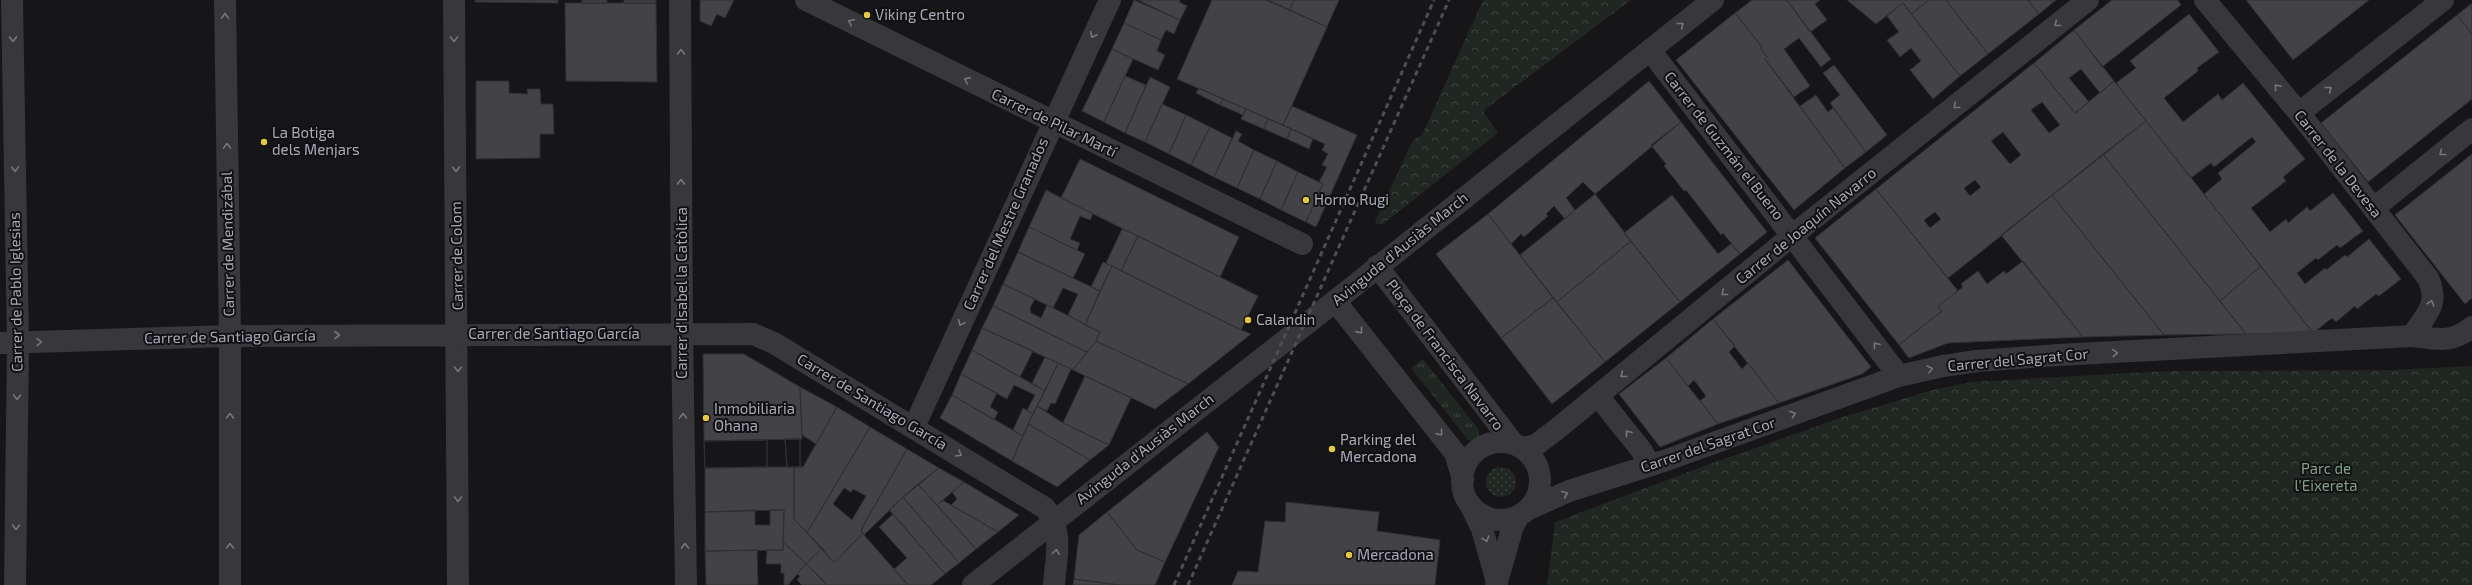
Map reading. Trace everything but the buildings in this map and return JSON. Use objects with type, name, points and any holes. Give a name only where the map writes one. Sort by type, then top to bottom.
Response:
[{"type":"street","name":"Carrer de Pablo Iglesias","points":[[12,0],[9,343],[15,585]]},
{"type":"street","name":"Carrer de Mendizábal","points":[[225,0],[230,336],[230,585]]},
{"type":"street","name":"Carrer de Colom","points":[[454,0],[458,335],[458,585]]},
{"type":"street","name":"Carrer d'Isabel la Catòlica","points":[[680,0],[682,334],[686,585]]},
{"type":"street","name":"Carrer de Pilar Martí","points":[[806,0],[1302,244]]},
{"type":"street","name":"Carrer del Mestre Granados","points":[[914,427],[1052,122],[1110,0]]},
{"type":"street","name":"Avinguda d'Ausiàs March","points":[[973,585],[1335,301],[1377,266],[1713,0]]},
{"type":"street","name":"Carrer de Joaquín Navarro","points":[[1518,446],[1536,445],[1598,396],[1793,235],[2088,0]]},
{"type":"street","name":"Carrer de la Devesa","points":[[2205,0],[2299,113],[2428,278],[2434,292],[2432,306],[2412,336]]},
{"type":"street","points":[[2299,113],[2443,0]]},
{"type":"street","name":"Carrer de Guzmán el Bueno","points":[[1650,50],[1793,235],[1899,376]]},
{"type":"street","points":[[2374,208],[2472,129]]},
{"type":"street","name":"Plaça de Francisca Navarro","points":[[1377,266],[1518,446]]},
{"type":"street","points":[[1335,301],[1455,453],[1463,480],[1464,493],[1482,529],[1496,584]]},
{"type":"street","name":"Carrer del Sagrat Cor","points":[[1524,513],[1569,492],[1649,466],[1899,376],[1976,360],[2412,336],[2440,340],[2455,338],[2472,327]]},
{"type":"street","name":"Carrer de Santiago García","points":[[9,343],[230,336],[743,334],[763,338],[914,427],[1033,499],[1054,520]]},
{"type":"street","points":[[1598,396],[1642,451],[1649,466]]},
{"type":"street","points":[[1463,480],[1465,466],[1478,449],[1489,443],[1501,441],[1518,446],[1534,461],[1540,478],[1540,489],[1524,513],[1513,526],[1496,584]]},
{"type":"street","points":[[1469,504],[1477,513],[1498,520],[1524,513]]},
{"type":"street","points":[[1054,520],[1058,536],[1054,585]]},
{"type":"green space","points":[[1483,0],[1631,0],[1483,111],[1498,133],[1383,224],[1376,224],[1375,221],[1413,140],[1422,135]]},
{"type":"green space","points":[[1423,359],[1479,430],[1479,436],[1471,441],[1468,440],[1411,368]]},
{"type":"green space","name":"Parc de l'Eixereta","points":[[2472,366],[2472,585],[1547,585],[1555,522],[1704,466],[1840,418],[1932,390],[1972,382],[2166,371],[2392,370]]},
{"type":"green space","points":[[1501,467],[1512,471],[1516,482],[1512,493],[1501,497],[1490,493],[1486,482],[1490,471]]},
{"type":"railway","points":[[1174,585],[1434,0]]},
{"type":"railway","points":[[1188,585],[1449,0]]},
{"type":"place","name":"Viking Centro","points":[[867,15]]},
{"type":"place","name":"La Botiga dels Menjars","points":[[264,142]]},
{"type":"place","name":"Horno Rugi","points":[[1306,200]]},
{"type":"place","name":"Calandin","points":[[1248,320]]},
{"type":"place","name":"Inmobiliaria Ohana","points":[[706,418]]},
{"type":"place","name":"Parking del Mercadona","points":[[1332,449]]},
{"type":"place","name":"Mercadona","points":[[1349,555]]}]
